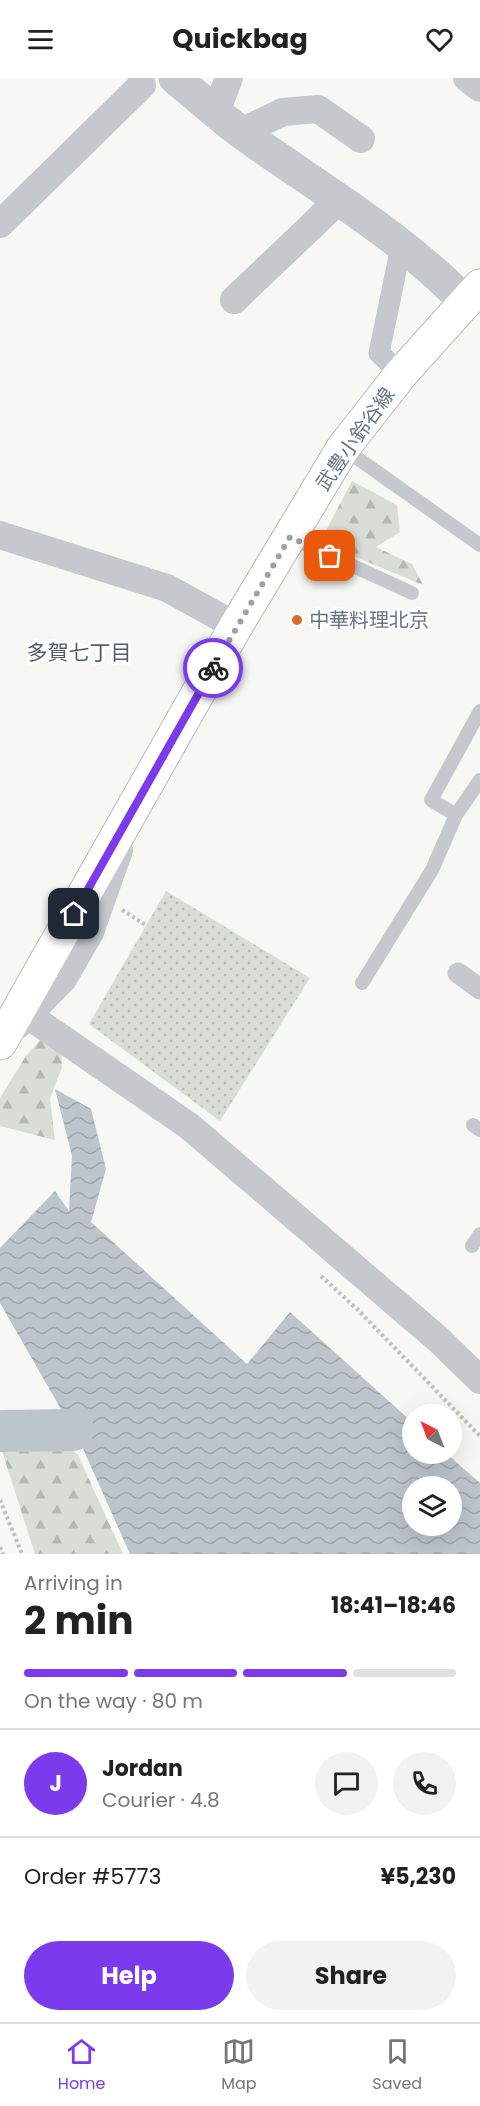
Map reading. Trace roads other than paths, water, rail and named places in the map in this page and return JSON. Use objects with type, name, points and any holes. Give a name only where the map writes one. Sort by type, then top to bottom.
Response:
[{"type":"main road","name":"武豊小鈴谷線","points":[[0,1042],[24,1012],[236,626],[343,448],[401,374],[472,294]]},
{"type":"street","points":[[216,112],[229,78]]},
{"type":"street","points":[[467,78],[480,88]]},
{"type":"street","points":[[0,224],[133,82],[175,79],[241,132],[340,199],[446,282],[472,294]]},
{"type":"street","points":[[241,132],[283,112],[318,109],[361,139]]},
{"type":"street","points":[[234,300],[340,199]]},
{"type":"street","points":[[401,247],[379,353],[401,374]]},
{"type":"street","points":[[0,535],[166,588],[236,626]]},
{"type":"street","points":[[458,972],[480,989]]},
{"type":"street","points":[[24,1012],[189,1125],[439,1340],[480,1380]]},
{"type":"lane","points":[[343,448],[480,545]]},
{"type":"lane","points":[[290,537],[412,593]]},
{"type":"lane","points":[[456,815],[431,800],[480,711]]},
{"type":"lane","points":[[362,983],[432,870],[456,815],[480,780]]},
{"type":"lane","points":[[472,1246],[480,1234]]},
{"type":"water","points":[[55,1089],[91,1109],[106,1169],[91,1222],[247,1364],[290,1312],[402,1413],[402,1464],[458,1464],[480,1483],[480,1554],[130,1554],[81,1444],[0,1303],[0,1248],[55,1191],[69,1211],[72,1156]]},
{"type":"waterway","points":[[0,1431],[73,1430]]},
{"type":"place","name":"中華料理北京","points":[[297,620]]},
{"type":"district","name":"多賀七丁目","points":[[79,653]]}]
